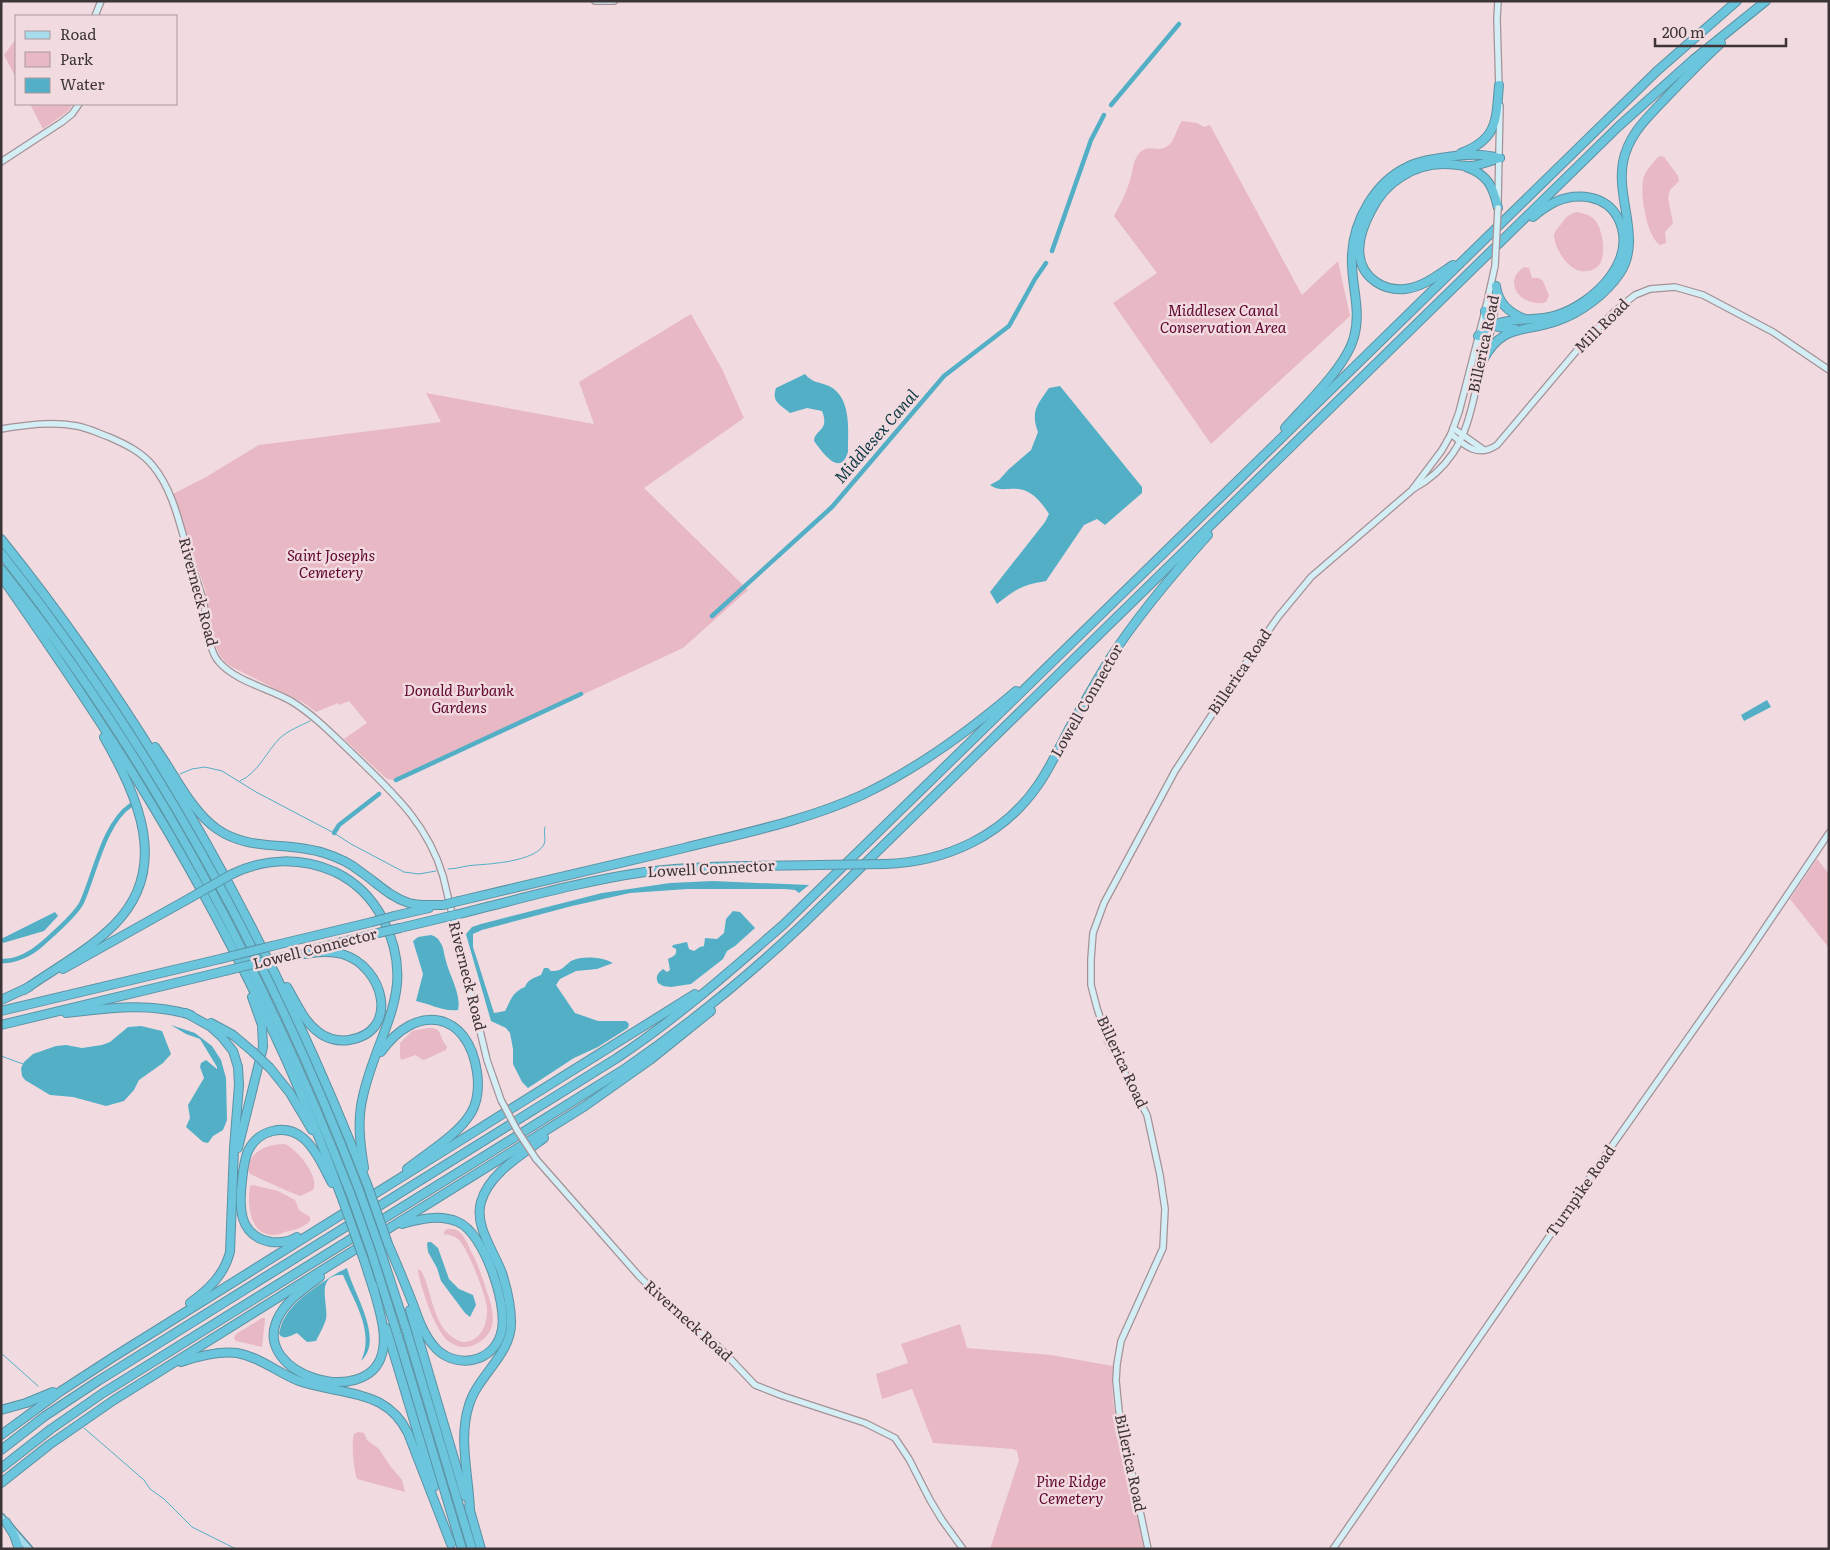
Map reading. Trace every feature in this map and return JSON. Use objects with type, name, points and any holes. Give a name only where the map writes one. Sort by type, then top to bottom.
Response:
[{"type":"highway","points":[[1,1450],[45,1416],[98,1381],[624,1053],[719,980],[783,925],[1657,71],[1737,1]]},
{"type":"highway","points":[[1,1468],[45,1433],[104,1392],[623,1070],[706,1009],[802,925],[1645,102],[1694,59],[1766,1]]},
{"type":"highway","points":[[1483,360],[1488,350],[1498,339],[1509,332],[1547,324],[1571,315],[1598,296],[1619,274],[1625,263],[1629,247],[1621,184],[1623,160],[1631,139],[1644,120],[1745,18]]},
{"type":"highway","points":[[1452,156],[1475,147],[1488,135],[1495,121],[1499,85]]},
{"type":"highway","points":[[1243,476],[1329,378],[1350,347],[1354,337],[1357,314],[1352,251],[1359,225],[1370,201],[1387,181],[1407,167],[1425,161],[1476,154],[1500,158]]},
{"type":"highway","points":[[1474,249],[1437,276],[1420,285],[1406,289],[1394,289],[1381,285],[1366,273],[1359,256],[1360,239],[1369,216],[1380,196],[1394,182],[1407,173],[1422,167],[1439,164],[1479,165],[1500,158]]},
{"type":"highway","points":[[1461,166],[1477,172],[1486,178],[1493,191],[1498,208]]},
{"type":"highway","points":[[1478,336],[1492,325],[1506,321],[1532,320],[1557,315],[1570,309],[1604,283],[1616,269],[1623,252],[1624,238],[1613,211],[1603,202],[1579,196],[1565,198],[1550,204],[1505,238]]},
{"type":"highway","points":[[1496,286],[1503,305],[1518,316],[1532,320]]},
{"type":"highway","points":[[1485,311],[1492,325],[1525,329]]},
{"type":"highway","name":"Lowell Connector","points":[[1,1026],[378,933],[576,886],[642,873],[708,867],[885,864],[923,860],[959,849],[988,834],[1018,809],[1043,777],[1086,697],[1130,628],[1171,576],[1256,482]]},
{"type":"highway","points":[[1,539],[49,601],[162,756],[198,810],[212,825],[221,832],[248,843],[302,848],[322,852],[352,866],[388,893],[401,900],[419,905],[443,905],[772,826],[847,801],[890,781],[944,748],[972,728],[1061,653]]},
{"type":"highway","points":[[1,553],[94,680],[150,766],[199,848],[246,934],[288,1020],[330,1114],[380,1249],[410,1339],[472,1549]]},
{"type":"highway","points":[[1,569],[33,611],[105,714],[157,795],[190,852],[270,1006],[310,1093],[351,1195],[372,1254],[462,1549]]},
{"type":"highway","points":[[1,576],[88,704],[165,827],[223,931],[276,1036],[315,1127],[373,1286],[452,1546]]},
{"type":"highway","points":[[114,692],[196,825],[257,936],[307,1020],[318,1032],[326,1037],[345,1041],[362,1036],[373,1027],[380,1016],[381,996],[374,977],[360,962],[341,954],[330,952],[282,957]]},
{"type":"highway","points":[[24,990],[92,943],[113,926],[133,900],[143,874],[145,838],[139,812],[126,780],[93,719],[88,704]]},
{"type":"highway","points":[[1,1000],[24,990],[232,874],[251,866],[272,862],[305,862],[341,876],[355,884],[380,914],[389,932],[396,955],[398,971],[395,1004],[363,1096],[360,1114],[361,1147],[367,1184]]},
{"type":"highway","name":"Lowell Connector","points":[[1,1011],[443,905]]},
{"type":"highway","points":[[223,931],[256,1006],[262,1025],[263,1042],[262,1056],[242,1129],[232,1186]]},
{"type":"highway","points":[[257,936],[318,1064],[367,1184],[426,1362],[482,1549]]},
{"type":"highway","points":[[470,1511],[464,1443],[466,1415],[474,1392],[506,1345],[511,1326],[510,1304],[504,1281],[481,1223],[481,1201],[490,1183],[504,1169],[691,1028],[727,997],[755,968]]},
{"type":"highway","points":[[1,1435],[81,1377],[719,980]]},
{"type":"highway","points":[[35,1017],[128,1006],[163,1008],[186,1013],[218,1026],[233,1035],[270,1068],[299,1107],[333,1174]]},
{"type":"highway","points":[[148,1335],[205,1292],[223,1271],[229,1257],[232,1242],[232,1186],[239,1085],[237,1062],[229,1046],[216,1031],[186,1013]]},
{"type":"highway","points":[[372,1068],[384,1048],[402,1029],[416,1022],[436,1021],[455,1028],[466,1039],[475,1060],[478,1083],[478,1093],[474,1107],[460,1126],[376,1193]]},
{"type":"highway","points":[[1,1484],[81,1422],[599,1097]]},
{"type":"highway","points":[[313,1232],[292,1240],[277,1242],[259,1238],[246,1226],[241,1213],[240,1200],[246,1156],[255,1140],[264,1133],[277,1130],[289,1131],[301,1136],[312,1148],[343,1200]]},
{"type":"highway","points":[[388,1244],[422,1326],[436,1349],[449,1358],[463,1361],[476,1359],[489,1353],[498,1342],[501,1334],[502,1312],[493,1275],[472,1232],[458,1222],[437,1218],[419,1220],[389,1229]]},
{"type":"highway","points":[[355,1250],[296,1296],[279,1315],[275,1325],[274,1340],[282,1359],[300,1372],[331,1381],[350,1382],[370,1373],[381,1358],[384,1344],[382,1325],[373,1286]]},
{"type":"highway","points":[[154,1375],[198,1356],[234,1353],[256,1359],[299,1380],[368,1398],[381,1404],[396,1416],[408,1433],[452,1546]]},
{"type":"highway","points":[[1,1410],[38,1399],[81,1377]]},
{"type":"highway","points":[[4,1520],[14,1535],[19,1549]]},
{"type":"main road","points":[[95,15],[101,1]]},
{"type":"main road","points":[[595,1],[614,1]]},
{"type":"main road","name":"Billerica Road","points":[[1148,1549],[1119,1412],[1116,1373],[1121,1341],[1163,1248],[1165,1209],[1147,1115],[1108,1041],[1096,1008],[1090,959],[1093,933],[1104,903],[1175,771],[1285,606],[1311,577],[1337,553],[1412,490],[1437,473],[1454,453],[1460,442],[1483,360],[1495,307],[1500,158],[1498,1]]},
{"type":"main road","points":[[1,162],[62,122],[72,114],[78,105]]},
{"type":"main road","name":"Billerica Road","points":[[1412,490],[1433,463],[1452,431],[1459,412],[1495,266]]},
{"type":"main road","name":"Mill Road","points":[[1484,450],[1493,448],[1500,442],[1579,348],[1615,311],[1632,297],[1650,289],[1675,286],[1703,295],[1774,332],[1829,370]]},
{"type":"main road","name":"Riverneck Road","points":[[1,429],[40,424],[78,426],[124,444],[143,456],[153,466],[166,488],[177,515],[201,596],[212,651],[218,661],[233,674],[287,699],[309,713],[389,789],[413,816],[426,835],[443,876],[485,1051],[501,1100],[516,1130],[536,1159],[639,1276],[661,1298],[720,1348],[755,1385],[865,1423],[895,1438],[902,1445],[942,1520],[963,1549]]},
{"type":"main road","points":[[1452,431],[1463,435],[1484,450]]},
{"type":"main road","points":[[1452,431],[1460,442],[1474,451],[1484,450]]},
{"type":"main road","name":"Turnpike Road","points":[[1333,1549],[1608,1150],[1748,953],[1829,833]]},
{"type":"main road","points":[[4,1520],[29,1549]]},
{"type":"green space","points":[[15,40],[15,76],[4,55]]},
{"type":"green space","points":[[31,105],[72,105],[67,112],[43,129]]},
{"type":"green space","name":"Middlesex Canal Conservation Area","points":[[1182,121],[1197,123],[1204,127],[1210,125],[1302,295],[1338,261],[1350,316],[1211,444],[1113,303],[1157,273],[1114,216],[1128,187],[1138,155],[1148,148],[1162,149],[1169,145]]},
{"type":"green space","points":[[1658,157],[1664,157],[1678,176],[1679,181],[1670,190],[1668,198],[1673,223],[1665,232],[1666,243],[1660,245],[1655,241],[1648,225],[1642,187],[1647,171]]},
{"type":"green space","points":[[1577,212],[1594,219],[1600,229],[1603,247],[1602,259],[1599,265],[1591,270],[1581,271],[1575,269],[1565,260],[1555,242],[1554,234],[1557,229],[1568,216]]},
{"type":"green space","points":[[1524,267],[1529,268],[1532,278],[1539,278],[1543,281],[1549,296],[1546,302],[1530,302],[1518,293],[1514,280],[1517,273]]},
{"type":"green space","name":"Saint Josephs Cemetery","points":[[691,314],[722,369],[744,418],[644,488],[748,590],[683,648],[407,776],[393,780],[387,779],[344,739],[367,723],[349,701],[339,705],[338,703],[316,712],[304,703],[232,667],[220,655],[215,645],[205,589],[173,494],[206,477],[259,445],[441,422],[426,393],[594,424],[579,382]]},
{"type":"green space","points":[[1817,859],[1829,874],[1829,948],[1790,899]]},
{"type":"green space","points":[[428,1028],[439,1031],[447,1046],[446,1050],[424,1060],[416,1055],[401,1060],[400,1043],[412,1031]]},
{"type":"green space","points":[[285,1144],[301,1157],[313,1178],[313,1190],[300,1196],[249,1173],[249,1166],[254,1155],[265,1148]]},
{"type":"green space","points":[[253,1185],[278,1191],[295,1200],[299,1210],[310,1217],[310,1221],[298,1228],[277,1235],[266,1234],[259,1230],[250,1209],[250,1186]]},
{"type":"green space","points":[[447,1229],[457,1230],[466,1240],[481,1275],[493,1313],[493,1321],[488,1334],[474,1345],[467,1347],[454,1345],[448,1341],[438,1328],[429,1309],[418,1272],[419,1269],[422,1272],[435,1312],[445,1330],[452,1337],[462,1342],[478,1336],[482,1331],[487,1314],[483,1293],[472,1262],[463,1245],[456,1238],[444,1234]]},
{"type":"green space","points":[[265,1318],[265,1320],[262,1347],[236,1341],[234,1338],[236,1334]]},
{"type":"green space","name":"Pine Ridge Cemetery","points":[[960,1324],[967,1348],[1051,1355],[1113,1366],[1114,1408],[1144,1549],[990,1549],[1019,1460],[1017,1451],[1013,1449],[933,1443],[912,1389],[882,1399],[876,1374],[908,1363],[901,1344]]},
{"type":"green space","points":[[358,1432],[364,1433],[367,1440],[379,1449],[402,1480],[405,1492],[357,1479],[353,1444],[354,1434]]},
{"type":"water","points":[[805,374],[813,381],[829,386],[842,398],[847,415],[848,452],[845,460],[840,463],[836,463],[826,456],[814,441],[823,426],[824,418],[822,411],[807,408],[790,413],[776,400],[776,388]]},
{"type":"water","points":[[1060,386],[1142,487],[1142,493],[1105,525],[1097,519],[1084,525],[1046,581],[1020,588],[997,604],[990,592],[1045,522],[1049,514],[1040,502],[1028,492],[1018,489],[1001,489],[990,485],[999,480],[1031,450],[1038,432],[1035,419],[1036,408],[1049,388]]},
{"type":"water","points":[[1767,700],[1771,707],[1744,721],[1741,715]]},
{"type":"water","points":[[713,881],[809,885],[799,893],[795,890],[785,889],[688,889],[630,893],[572,906],[473,934],[473,947],[494,1013],[505,1011],[515,994],[525,987],[530,980],[541,975],[544,968],[548,968],[551,971],[558,970],[571,961],[587,957],[604,959],[613,963],[597,969],[576,971],[560,979],[556,985],[575,1013],[598,1021],[626,1021],[629,1024],[628,1028],[598,1047],[574,1058],[528,1088],[522,1082],[513,1064],[510,1033],[506,1028],[491,1021],[466,934],[472,927],[602,893],[670,883]]},
{"type":"water","points":[[733,911],[740,912],[755,928],[727,951],[723,959],[691,984],[671,987],[658,983],[657,977],[660,972],[663,969],[667,972],[670,970],[668,959],[676,953],[676,949],[672,947],[673,945],[687,942],[689,949],[694,951],[704,946],[705,938],[717,939],[724,933],[726,919]]},
{"type":"water","points":[[55,912],[58,916],[44,931],[3,943],[1,939]]},
{"type":"water","points":[[431,935],[437,938],[442,946],[457,992],[458,1010],[442,1009],[416,1001],[423,974],[413,941],[418,937]]},
{"type":"water","points":[[171,1025],[195,1033],[212,1046],[221,1060],[226,1078],[227,1120],[223,1130],[213,1136],[208,1143],[203,1142],[186,1127],[190,1118],[188,1105],[204,1078],[200,1067],[201,1063],[206,1060],[217,1069],[217,1067],[200,1039],[186,1034]]},
{"type":"water","points":[[141,1026],[162,1031],[171,1054],[163,1063],[139,1080],[134,1090],[124,1101],[106,1106],[73,1097],[50,1095],[25,1080],[22,1076],[21,1068],[24,1062],[33,1054],[56,1046],[66,1045],[82,1048],[102,1045],[110,1042],[128,1027]]},
{"type":"water","points":[[428,1242],[431,1242],[438,1248],[449,1279],[459,1289],[473,1295],[476,1305],[470,1317],[441,1281],[437,1268],[428,1252]]},
{"type":"water","points":[[347,1268],[369,1328],[370,1341],[368,1352],[361,1361],[366,1339],[364,1328],[357,1306],[343,1275],[334,1276],[329,1279],[326,1285],[326,1319],[316,1341],[307,1342],[297,1333],[288,1337],[283,1337],[279,1334],[281,1325],[294,1305],[320,1284]]},
{"type":"waterway","name":"Middlesex Canal","points":[[1111,105],[1179,24]]},
{"type":"waterway","name":"Middlesex Canal","points":[[1052,251],[1091,140],[1104,115]]},
{"type":"waterway","name":"Middlesex Canal","points":[[712,616],[832,507],[944,376],[1009,326],[1046,263]]},
{"type":"waterway","name":"Middlesex Canal","points":[[396,780],[581,694]]},
{"type":"waterway","points":[[240,781],[257,767],[280,738],[291,730],[310,721]]},
{"type":"waterway","points":[[180,774],[192,769],[205,767],[222,771],[256,792],[404,872],[419,874],[436,871]]},
{"type":"waterway","name":"Middlesex Canal","points":[[334,833],[339,825],[379,794]]},
{"type":"waterway","points":[[1,961],[18,958],[33,951],[75,913],[87,890],[107,836],[122,813],[131,805]]},
{"type":"waterway","points":[[448,869],[502,863],[531,855],[543,846],[545,827]]},
{"type":"waterway","points":[[1,1056],[23,1064]]},
{"type":"waterway","points":[[1,1353],[38,1386]]},
{"type":"waterway","points":[[84,1428],[144,1480],[150,1489],[164,1499],[192,1527],[236,1549]]},
{"type":"park label","name":"Donald Burbank Gardens","points":[[459,700]]}]
